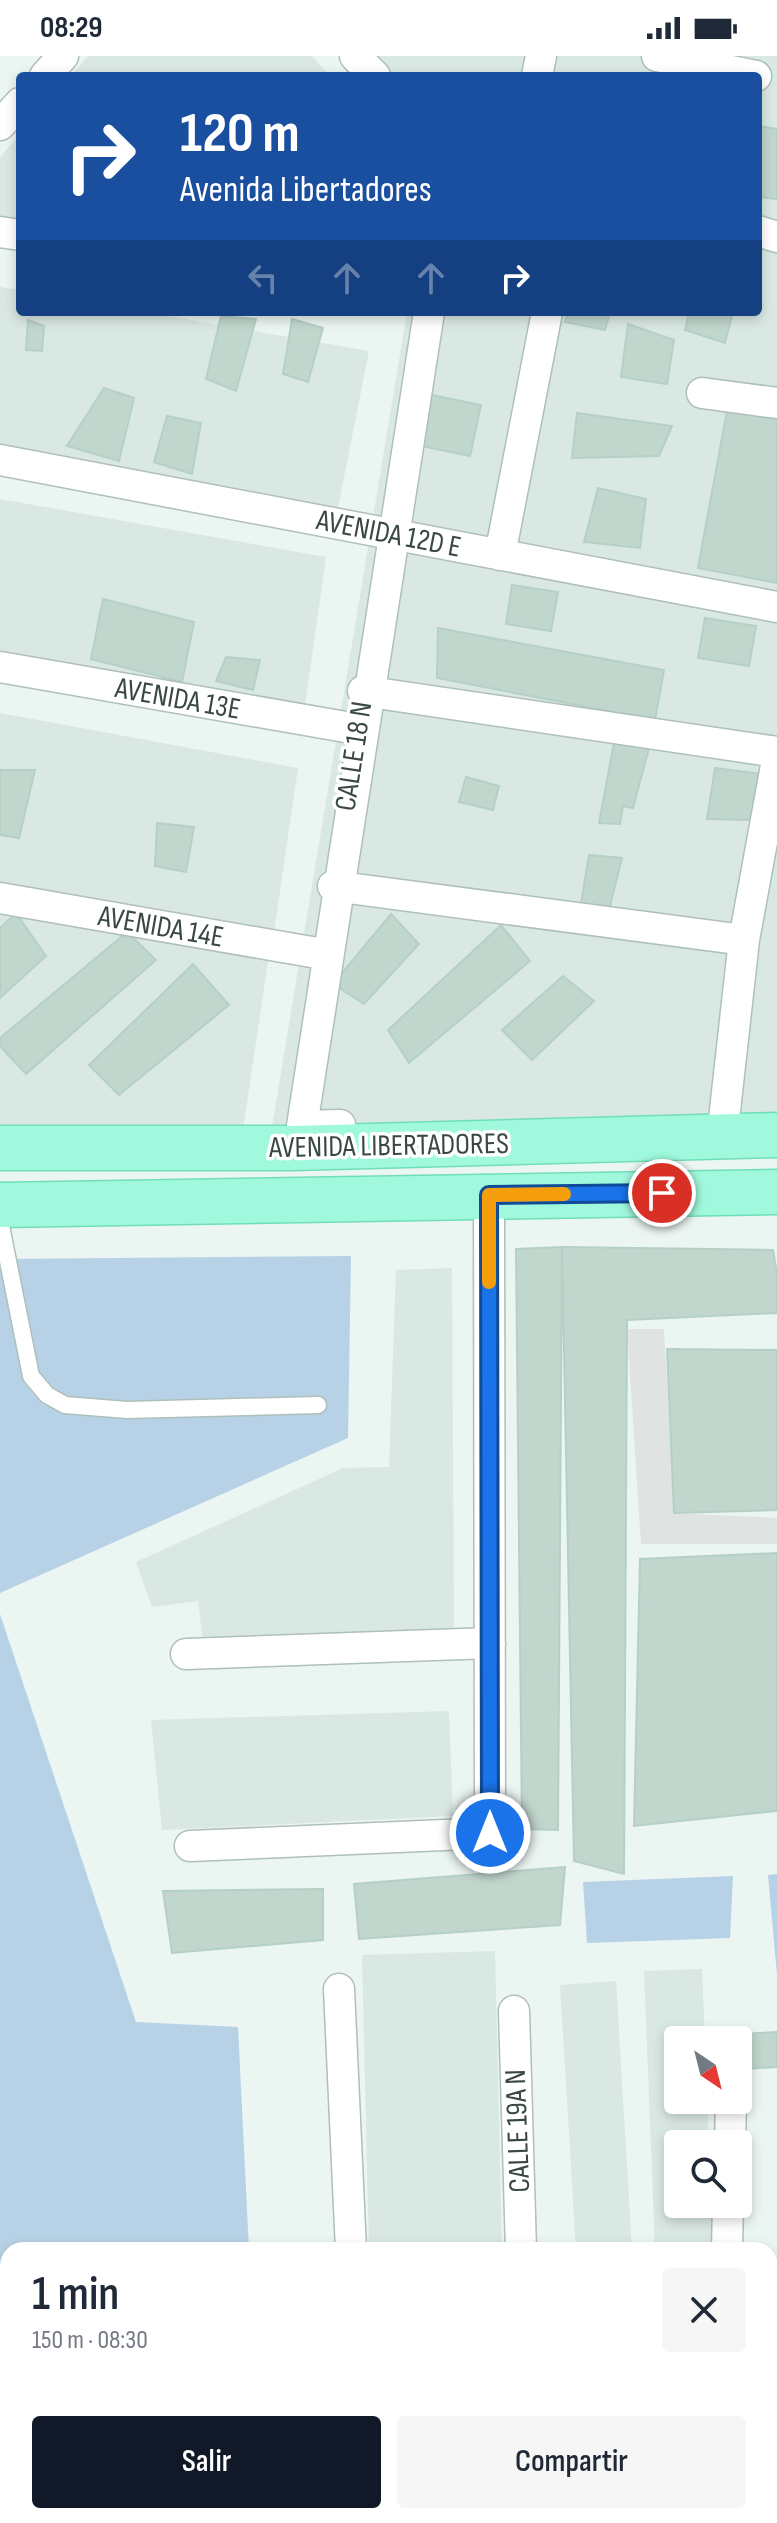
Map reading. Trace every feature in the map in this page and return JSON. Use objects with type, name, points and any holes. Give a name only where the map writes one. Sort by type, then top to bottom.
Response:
[{"type":"main road","name":"AVENIDA LIBERTADORES","points":[[0,1148],[293,1148],[724,1127],[777,1135]]},
{"type":"main road","name":"AVENIDA LIBERTADORES","points":[[0,1205],[777,1192]]},
{"type":"street","points":[[49,72],[63,56]]},
{"type":"street","points":[[355,56],[371,72]]},
{"type":"street","points":[[673,58],[738,72]]},
{"type":"street","points":[[0,125],[16,107]]},
{"type":"street","name":"CALLE 18 N","points":[[288,1201],[293,1148],[336,887],[357,729],[367,691],[420,316]]},
{"type":"street","points":[[390,533],[428,316]]},
{"type":"street","points":[[500,555],[546,316]]},
{"type":"street","points":[[702,393],[777,403]]},
{"type":"street","name":"AVENIDA 12D E","points":[[0,460],[777,607]]},
{"type":"street","name":"AVENIDA 13E","points":[[0,667],[357,729]]},
{"type":"street","points":[[777,752],[367,691],[302,1126],[724,1127],[744,940],[777,760]]},
{"type":"street","points":[[336,887],[744,940]]},
{"type":"street","name":"AVENIDA 14E","points":[[0,898],[323,954]]},
{"type":"street","points":[[190,1846],[490,1833],[489,1195]]},
{"type":"street","points":[[186,1654],[490,1643]]},
{"type":"street","points":[[339,1989],[351,2242]]},
{"type":"street","name":"CALLE 19A N","points":[[514,2011],[521,2242]]},
{"type":"street","points":[[727,2242],[728,2218]]},
{"type":"lane","points":[[0,1221],[31,1376],[56,1400],[65,1405],[127,1410],[318,1405]]},
{"type":"shaded area","points":[[88,56],[312,56],[326,72],[74,72]]},
{"type":"shaded area","points":[[361,56],[777,56],[777,1117],[272,1127],[406,316],[762,316],[762,72],[375,72]]},
{"type":"shaded area","points":[[16,139],[16,220],[0,218],[0,157]]},
{"type":"shaded area","points":[[0,287],[16,289],[16,316],[168,316],[369,351],[334,528],[0,472]]},
{"type":"shaded area","points":[[0,499],[326,557],[303,720],[0,655]]},
{"type":"shaded area","points":[[0,713],[298,768],[274,932],[0,886]]},
{"type":"shaded area","points":[[0,911],[269,955],[243,1130],[0,1130]]},
{"type":"shaded area","points":[[351,1256],[348,1438],[0,1593],[0,1259]]},
{"type":"shaded area","points":[[452,1268],[454,1635],[203,1642],[198,1601],[152,1607],[136,1562],[343,1468],[389,1467],[396,1270]]},
{"type":"shaded area","points":[[627,1329],[664,1329],[674,1513],[777,1518],[777,1544],[641,1544]]},
{"type":"shaded area","points":[[0,1614],[136,2022],[238,2027],[249,2242],[0,2242]]},
{"type":"shaded area","points":[[449,1711],[453,1816],[162,1830],[151,1720]]},
{"type":"shaded area","points":[[777,1874],[777,1975],[768,1875]]},
{"type":"shaded area","points":[[733,1876],[730,1938],[587,1943],[583,1882]]},
{"type":"shaded area","points":[[495,1951],[502,2242],[369,2242],[362,1955]]},
{"type":"shaded area","points":[[702,1969],[704,2026],[664,2026],[664,2114],[708,2114],[708,2130],[664,2130],[664,2218],[712,2218],[713,2242],[655,2242],[644,1971]]},
{"type":"shaded area","points":[[616,1981],[632,2242],[576,2242],[560,1985]]},
{"type":"building","points":[[762,127],[777,129],[777,199],[762,197]]},
{"type":"building","points":[[221,316],[256,319],[236,391],[206,379]]},
{"type":"building","points":[[567,316],[609,316],[605,330],[565,322]]},
{"type":"building","points":[[688,316],[732,316],[725,343],[685,330]]},
{"type":"building","points":[[292,319],[323,328],[308,382],[283,374]]},
{"type":"building","points":[[28,320],[44,326],[42,351],[26,350]]},
{"type":"building","points":[[628,324],[674,340],[667,384],[621,377]]},
{"type":"building","points":[[104,388],[134,398],[119,461],[67,446]]},
{"type":"building","points":[[422,393],[481,405],[470,456],[412,444]]},
{"type":"building","points":[[729,400],[777,408],[777,583],[698,568]]},
{"type":"building","points":[[577,413],[672,426],[659,456],[572,458]]},
{"type":"building","points":[[167,416],[201,423],[192,474],[154,462]]},
{"type":"building","points":[[598,488],[646,499],[640,548],[584,542]]},
{"type":"building","points":[[512,585],[558,592],[551,631],[506,624]]},
{"type":"building","points":[[103,599],[194,622],[182,682],[91,659]]},
{"type":"building","points":[[705,618],[756,626],[749,666],[698,658]]},
{"type":"building","points":[[438,628],[664,670],[655,720],[437,678]]},
{"type":"building","points":[[226,657],[260,660],[253,690],[216,681]]},
{"type":"building","points":[[614,743],[649,748],[633,808],[623,806],[620,824],[599,823]]},
{"type":"building","points":[[715,768],[762,774],[752,820],[707,819]]},
{"type":"building","points":[[0,770],[35,770],[19,838],[0,835]]},
{"type":"building","points":[[466,777],[499,786],[493,810],[459,802]]},
{"type":"building","points":[[157,823],[194,827],[186,872],[155,866]]},
{"type":"building","points":[[589,855],[622,858],[609,910],[581,903]]},
{"type":"building","points":[[16,913],[46,956],[0,998],[0,928]]},
{"type":"building","points":[[391,914],[419,944],[364,1004],[333,984]]},
{"type":"building","points":[[501,925],[530,961],[409,1063],[388,1030]]},
{"type":"building","points":[[127,932],[156,960],[26,1074],[0,1046],[0,1038]]},
{"type":"building","points":[[193,964],[229,1005],[119,1095],[89,1065]]},
{"type":"building","points":[[563,976],[594,1001],[532,1060],[502,1030]]},
{"type":"building","points":[[562,1247],[558,1830],[522,1829],[516,1249]]},
{"type":"building","points":[[562,1247],[773,1250],[777,1273],[777,1313],[627,1320],[624,1874],[574,1861]]},
{"type":"building","points":[[667,1349],[777,1350],[777,1510],[674,1513]]},
{"type":"building","points":[[777,1553],[777,1811],[634,1826],[640,1559]]},
{"type":"building","points":[[565,1867],[560,1925],[359,1939],[354,1884]]},
{"type":"building","points":[[323,1889],[323,1940],[172,1953],[163,1891]]},
{"type":"building","points":[[777,2032],[777,2067],[752,2068],[752,2033]]},
{"type":"slow traffic","points":[[489,1282],[489,1195],[564,1194]]},
{"type":"route","points":[[490,1833],[489,1195],[662,1193]]}]
